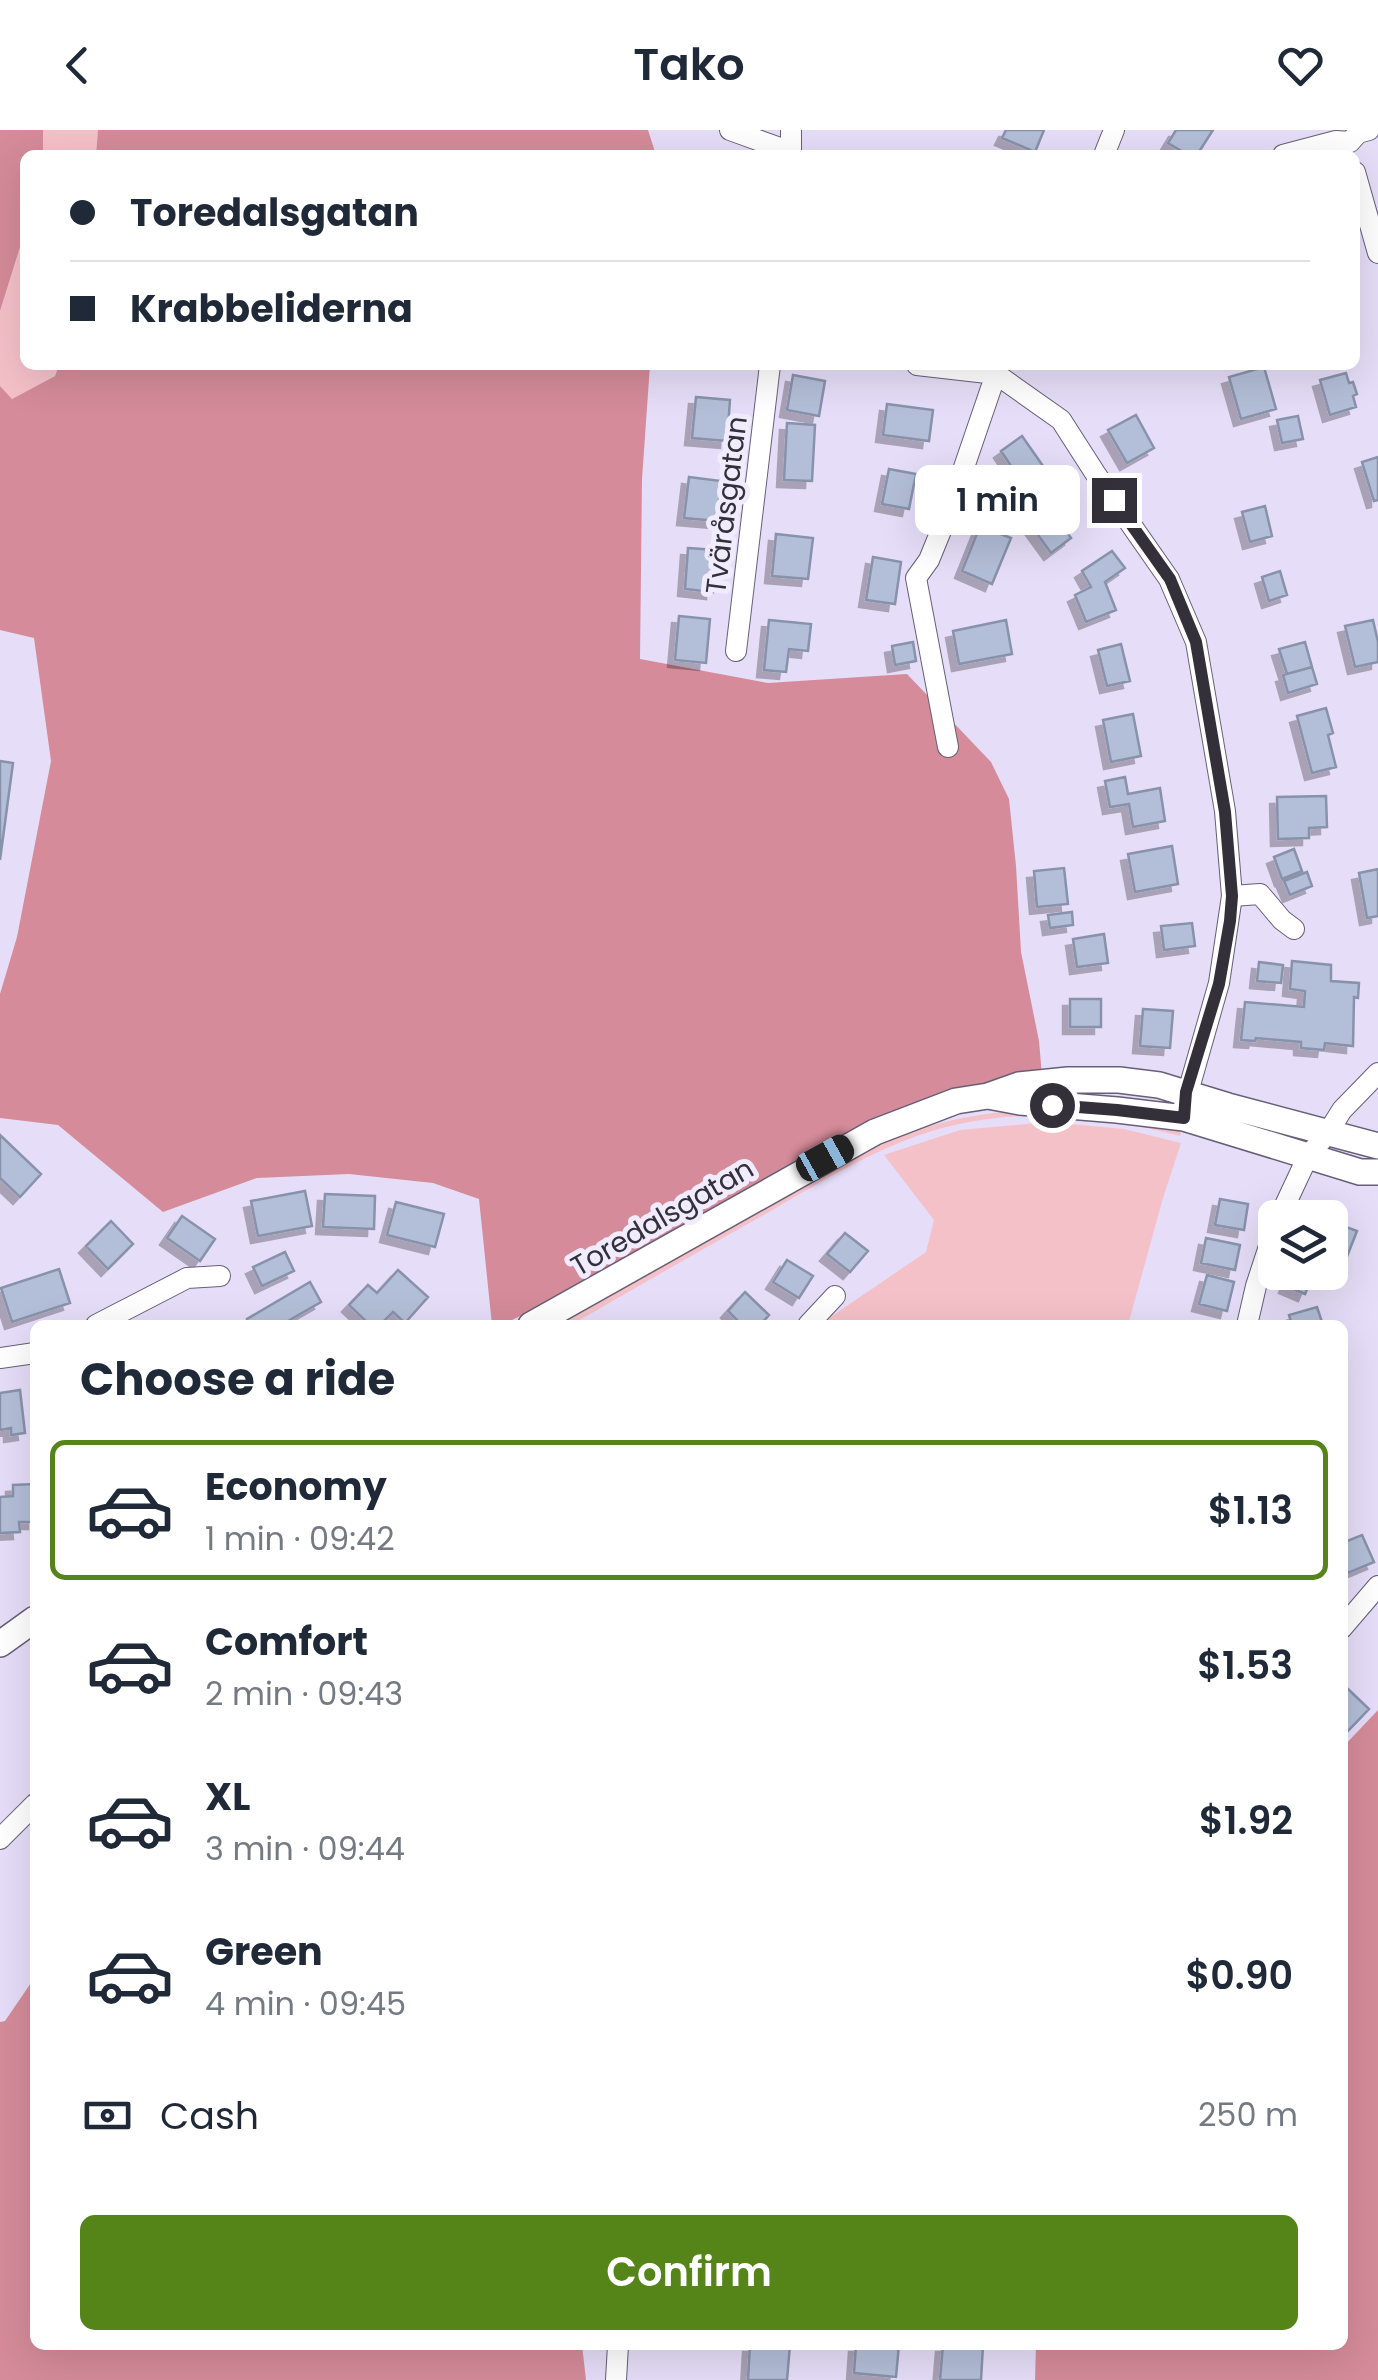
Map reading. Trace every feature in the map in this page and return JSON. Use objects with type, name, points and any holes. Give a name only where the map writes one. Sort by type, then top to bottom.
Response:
[{"type":"street","points":[[730,130],[780,150]]},
{"type":"street","points":[[1302,150],[1336,141],[1350,148],[1358,133],[1370,130]]},
{"type":"street","points":[[1360,190],[1378,253]]},
{"type":"street","name":"Tväråsgatan","points":[[736,651],[769,370]]},
{"type":"street","points":[[948,748],[916,578],[929,560],[949,512],[998,370],[1060,420],[1170,579],[1196,642],[1225,812],[1232,896],[1219,984],[1185,1106]]},
{"type":"street","points":[[1232,896],[1260,894],[1294,929]]},
{"type":"street","points":[[1287,1200],[1308,1156],[1342,1110],[1378,1073]]},
{"type":"street","name":"Toredalsgatan","points":[[541,1320],[875,1132],[956,1101],[988,1096],[1117,1110],[1185,1106],[1378,1146]]},
{"type":"street","name":"Toredalsgatan","points":[[1185,1106],[1308,1156],[1360,1172],[1378,1172]]},
{"type":"street","points":[[106,1320],[187,1278],[220,1276]]},
{"type":"street","points":[[1249,1320],[1258,1280]]},
{"type":"street","points":[[813,1320],[835,1296]]},
{"type":"street","points":[[0,1358],[30,1354]]},
{"type":"street","points":[[1348,1621],[1378,1586]]},
{"type":"street","points":[[0,1644],[30,1623]]},
{"type":"street","points":[[0,1839],[30,1809]]},
{"type":"street","points":[[616,2380],[618,2350]]},
{"type":"shaded area","points":[[0,130],[43,130],[43,150],[20,150],[20,247],[0,311]]},
{"type":"shaded area","points":[[43,130],[98,130],[96,150],[43,150]]},
{"type":"shaded area","points":[[98,130],[648,130],[654,150],[96,150]]},
{"type":"shaded area","points":[[20,247],[20,370],[57,370],[55,376],[12,399],[0,386],[0,311]]},
{"type":"shaded area","points":[[57,370],[650,370],[642,479],[640,659],[768,683],[907,674],[991,762],[1009,799],[1021,952],[1042,1076],[990,1084],[512,1320],[491,1320],[479,1199],[433,1183],[349,1174],[257,1178],[163,1212],[58,1125],[0,1118],[0,994],[17,937],[51,761],[34,638],[0,630],[0,386],[12,399],[55,376]]},
{"type":"shaded area","points":[[1024,1110],[1183,1125],[1180,1136],[1102,1120],[1023,1116],[969,1122],[916,1136],[841,1171],[580,1320],[567,1320],[875,1146],[913,1131],[984,1114]]},
{"type":"shaded area","points":[[1049,1122],[1124,1129],[1181,1143],[1129,1320],[826,1320],[926,1252],[934,1220],[884,1155],[960,1130]]},
{"type":"shaded area","points":[[1378,1710],[1378,2380],[1035,2380],[1036,2350],[1348,2350],[1348,1742]]},
{"type":"shaded area","points":[[30,1984],[30,2350],[583,2350],[586,2380],[0,2380],[0,2022],[5,2021]]},
{"type":"building","points":[[1006,130],[1044,130],[1036,150],[1002,138]]},
{"type":"building","points":[[1176,130],[1213,130],[1200,150],[1180,150],[1168,143]]},
{"type":"building","points":[[1265,370],[1276,409],[1241,419],[1229,377]]},
{"type":"building","points":[[1346,373],[1357,394],[1353,396],[1356,407],[1330,415],[1320,380]]},
{"type":"building","points":[[793,375],[825,381],[819,416],[787,410]]},
{"type":"building","points":[[696,397],[730,400],[727,441],[692,438]]},
{"type":"building","points":[[887,404],[933,410],[929,441],[883,435]]},
{"type":"building","points":[[1136,415],[1154,448],[1127,463],[1108,430]]},
{"type":"building","points":[[1298,416],[1303,439],[1282,443],[1277,420]]},
{"type":"building","points":[[787,423],[815,425],[812,481],[784,480]]},
{"type":"building","points":[[1022,436],[1043,466],[1009,490],[999,474],[1011,466],[1001,451]]},
{"type":"building","points":[[1378,457],[1378,500],[1374,501],[1362,462]]},
{"type":"building","points":[[889,469],[916,474],[909,509],[882,504]]},
{"type":"building","points":[[689,477],[721,481],[717,521],[684,518]]},
{"type":"building","points":[[971,499],[995,508],[987,528],[963,518]]},
{"type":"building","points":[[1047,506],[1071,538],[1051,553],[1027,520]]},
{"type":"building","points":[[1265,506],[1272,536],[1250,542],[1242,512]]},
{"type":"building","points":[[980,526],[1011,538],[992,584],[962,571]]},
{"type":"building","points":[[776,534],[813,538],[808,579],[772,576]]},
{"type":"building","points":[[688,548],[716,550],[713,592],[685,589]]},
{"type":"building","points":[[1112,551],[1125,568],[1105,582],[1116,610],[1086,622],[1075,595],[1091,587],[1082,571]]},
{"type":"building","points":[[873,557],[901,562],[895,604],[866,600]]},
{"type":"building","points":[[1280,571],[1287,595],[1269,601],[1262,577]]},
{"type":"building","points":[[679,616],[710,619],[706,663],[675,660]]},
{"type":"building","points":[[769,620],[811,624],[808,651],[789,649],[786,672],[764,670]]},
{"type":"building","points":[[1006,620],[1012,654],[959,664],[953,631]]},
{"type":"building","points":[[1373,620],[1378,662],[1355,667],[1345,626]]},
{"type":"building","points":[[913,642],[916,661],[895,665],[892,646]]},
{"type":"building","points":[[1305,642],[1312,667],[1287,674],[1279,649]]},
{"type":"building","points":[[1121,644],[1130,681],[1107,686],[1098,650]]},
{"type":"building","points":[[1312,667],[1317,684],[1288,693],[1283,675]]},
{"type":"building","points":[[1326,708],[1336,767],[1312,773],[1297,716]]},
{"type":"building","points":[[1133,714],[1141,756],[1111,762],[1103,720]]},
{"type":"building","points":[[0,761],[13,763],[0,860]]},
{"type":"building","points":[[1125,777],[1128,794],[1160,788],[1165,821],[1133,827],[1129,804],[1110,807],[1105,781]]},
{"type":"building","points":[[1326,796],[1327,827],[1309,828],[1309,838],[1278,839],[1277,797]]},
{"type":"building","points":[[1172,846],[1178,884],[1135,892],[1128,854]]},
{"type":"building","points":[[1294,849],[1302,871],[1282,879],[1274,857]]},
{"type":"building","points":[[1064,868],[1068,904],[1037,907],[1034,871]]},
{"type":"building","points":[[1378,869],[1378,916],[1367,918],[1359,873]]},
{"type":"building","points":[[1307,872],[1312,886],[1290,895],[1284,881]]},
{"type":"building","points":[[1072,912],[1073,925],[1050,928],[1048,915]]},
{"type":"building","points":[[1192,923],[1195,946],[1164,950],[1161,926]]},
{"type":"building","points":[[1104,934],[1108,963],[1077,967],[1073,939]]},
{"type":"building","points":[[1292,961],[1331,965],[1331,981],[1359,983],[1358,998],[1354,997],[1353,1046],[1325,1043],[1324,1050],[1301,1048],[1301,1042],[1241,1040],[1245,1002],[1304,1007],[1305,991],[1290,989]]},
{"type":"building","points":[[1259,962],[1283,965],[1281,983],[1257,981]]},
{"type":"building","points":[[1070,999],[1101,999],[1101,1027],[1070,1027]]},
{"type":"building","points":[[1143,1009],[1173,1011],[1170,1048],[1140,1046]]},
{"type":"building","points":[[0,1135],[41,1174],[20,1197],[0,1178]]},
{"type":"building","points":[[305,1191],[312,1226],[258,1236],[251,1201]]},
{"type":"building","points":[[325,1194],[375,1196],[374,1229],[323,1227]]},
{"type":"building","points":[[1220,1199],[1248,1204],[1244,1230],[1215,1225]]},
{"type":"building","points":[[396,1202],[444,1214],[435,1247],[387,1235]]},
{"type":"building","points":[[182,1216],[215,1239],[200,1261],[167,1238]]},
{"type":"building","points":[[111,1221],[133,1244],[108,1269],[86,1246]]},
{"type":"building","points":[[1348,1228],[1357,1231],[1348,1254]]},
{"type":"building","points":[[845,1233],[868,1251],[850,1272],[827,1254]]},
{"type":"building","points":[[1206,1238],[1240,1245],[1235,1270],[1201,1263]]},
{"type":"building","points":[[285,1252],[294,1271],[262,1286],[253,1267]]},
{"type":"building","points":[[787,1260],[813,1276],[799,1298],[773,1282]]},
{"type":"building","points":[[59,1269],[70,1303],[12,1322],[1,1288]]},
{"type":"building","points":[[398,1270],[428,1297],[408,1320],[393,1312],[385,1320],[365,1320],[349,1305],[368,1285],[377,1293]]},
{"type":"building","points":[[1207,1275],[1234,1282],[1227,1311],[1199,1304]]},
{"type":"building","points":[[310,1282],[321,1302],[290,1320],[247,1319]]},
{"type":"building","points":[[745,1292],[769,1315],[764,1320],[737,1320],[728,1311]]},
{"type":"building","points":[[1317,1307],[1321,1320],[1290,1320],[1289,1315]]},
{"type":"building","points":[[20,1390],[25,1433],[11,1435],[11,1428],[0,1430],[0,1393]]},
{"type":"building","points":[[30,1484],[30,1522],[19,1522],[20,1532],[0,1533],[0,1497],[13,1496],[13,1485]]},
{"type":"building","points":[[1362,1535],[1374,1562],[1348,1573],[1348,1541]]},
{"type":"building","points":[[1348,1689],[1369,1709],[1348,1731]]},
{"type":"building","points":[[750,2350],[790,2350],[787,2380],[748,2380]]},
{"type":"building","points":[[856,2350],[899,2350],[896,2377],[854,2373]]},
{"type":"building","points":[[943,2350],[983,2350],[981,2380],[940,2380]]},
{"type":"route","points":[[1052,1105],[1184,1118],[1186,1092],[1219,984],[1232,896],[1225,812],[1196,642],[1170,579],[1114,500]]}]
